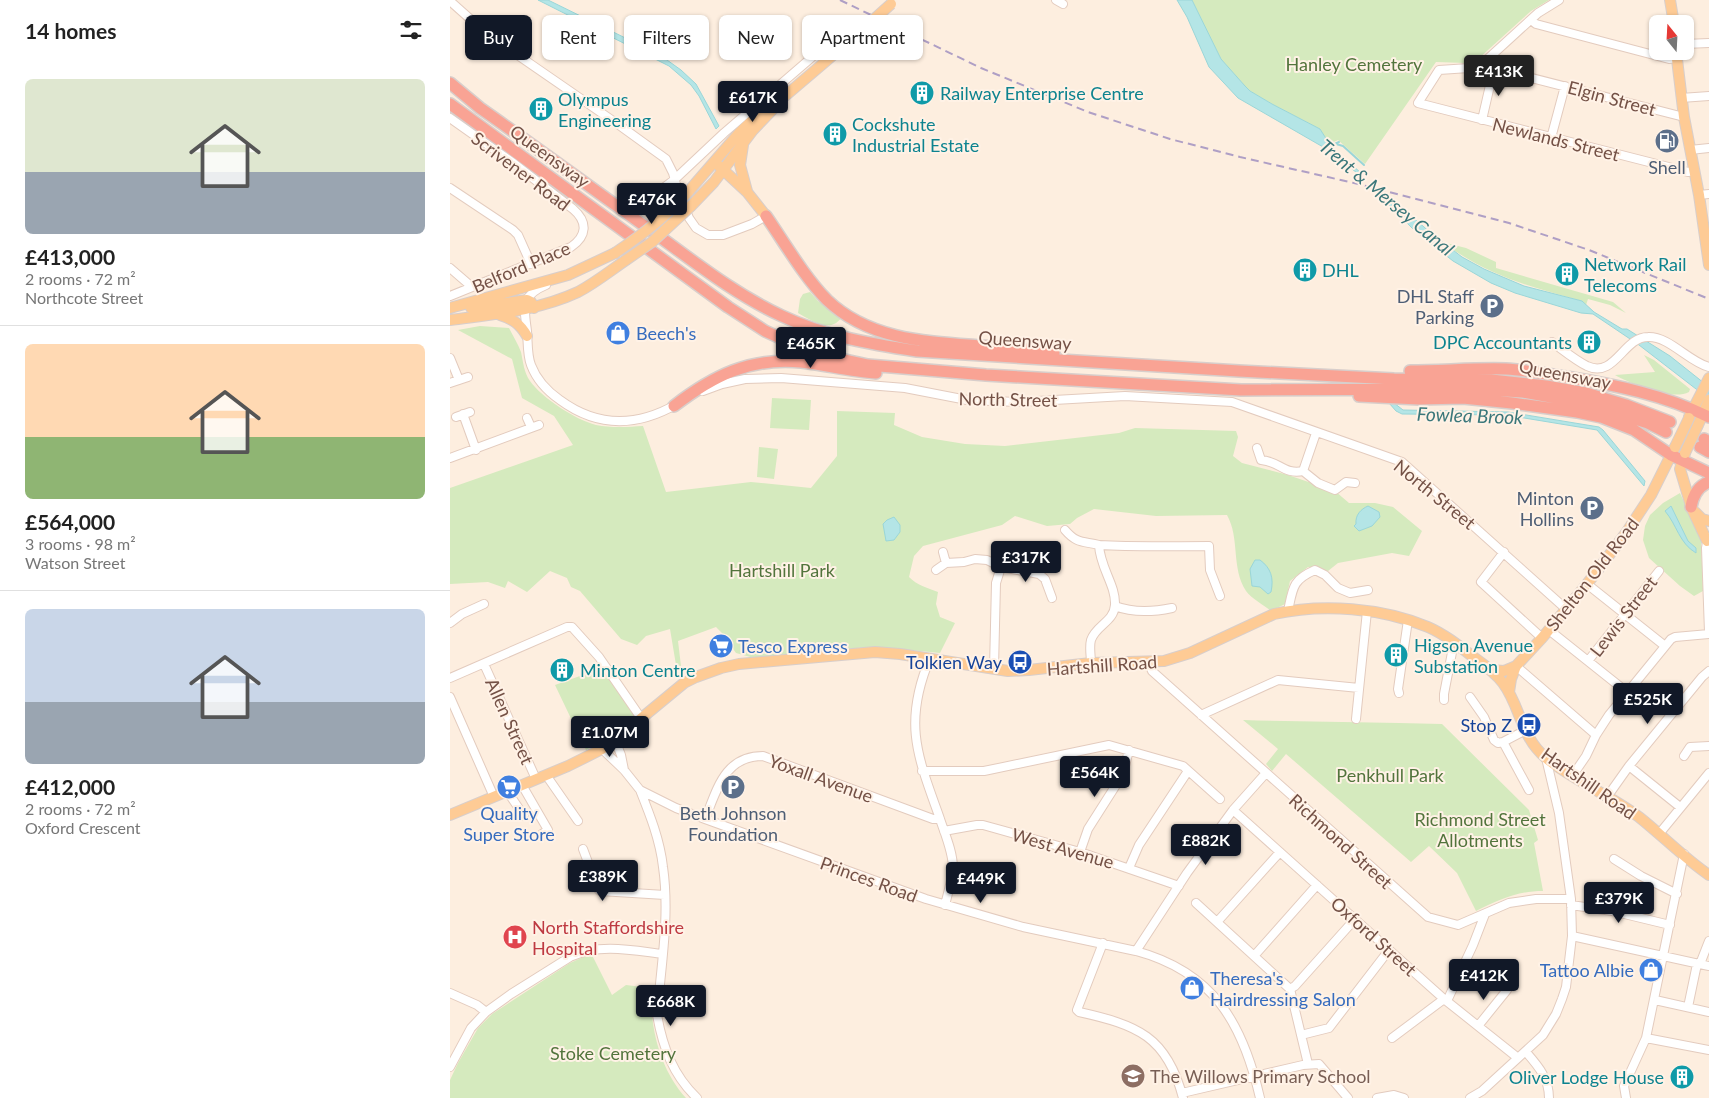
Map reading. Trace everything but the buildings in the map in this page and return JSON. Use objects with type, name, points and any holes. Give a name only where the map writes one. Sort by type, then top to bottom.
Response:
[{"type":"highway","name":"Queensway","points":[[450,83],[480,108],[738,292],[782,316],[864,343],[917,351],[1238,371],[1394,379],[1491,380],[1546,386],[1607,398],[1668,427],[1584,403],[1523,392],[1472,389],[1241,390],[906,369],[848,362],[813,353],[765,331],[696,285],[450,104]]},
{"type":"highway","points":[[766,216],[799,264],[827,299],[864,324],[886,334],[925,342],[1023,349],[1162,366]]},
{"type":"highway","points":[[674,406],[708,382],[736,369],[756,363],[794,362],[853,371],[889,374],[986,375]]},
{"type":"highway","points":[[1238,371],[1353,372],[1506,369],[1609,384],[1701,411]]},
{"type":"highway","points":[[1241,390],[1290,395],[1346,395],[1418,399],[1463,398],[1556,408],[1617,422],[1684,456],[1709,473]]},
{"type":"highway","points":[[1692,508],[1692,500],[1696,492],[1709,482]]},
{"type":"main road","points":[[1670,0],[1672,15]]},
{"type":"main road","points":[[450,309],[568,275],[615,253],[644,234],[664,217],[688,192],[740,132],[760,113],[785,96],[894,2]]},
{"type":"main road","points":[[1677,60],[1681,98],[1694,171],[1704,195],[1709,265]]},
{"type":"main road","points":[[700,198],[744,141],[785,96]]},
{"type":"main road","points":[[744,141],[740,166],[747,192]]},
{"type":"main road","points":[[714,162],[747,192],[766,216]]},
{"type":"main road","points":[[450,320],[497,314],[579,291],[652,242],[700,198],[718,185],[734,182]]},
{"type":"main road","points":[[450,309],[529,306]]},
{"type":"main road","points":[[497,314],[521,325],[527,336]]},
{"type":"main road","points":[[1707,380],[1701,411],[1680,469],[1692,508],[1708,538]]},
{"type":"main road","name":"Shelton Old Road","points":[[1509,692],[1516,666],[1587,584],[1626,533],[1651,495],[1673,451],[1701,411]]},
{"type":"main road","points":[[1660,478],[1675,476],[1683,479]]},
{"type":"main road","points":[[1692,508],[1702,519],[1709,521]]},
{"type":"main road","name":"Hartshill Road","points":[[450,815],[602,749],[684,683],[713,671],[739,664],[875,652],[930,658],[1008,671],[1091,663],[1148,662],[1173,659],[1260,620],[1288,611],[1325,609],[1367,612],[1408,620],[1429,627],[1454,642],[1501,680],[1509,692],[1524,731],[1546,758],[1638,817],[1686,856],[1708,869]]},
{"type":"main road","points":[[1491,670],[1504,670],[1516,666]]},
{"type":"street","points":[[1481,66],[1531,20],[1559,0]]},
{"type":"street","points":[[450,1],[487,34],[661,155],[669,164],[692,223],[696,228],[708,235],[722,235],[752,224],[766,216]]},
{"type":"street","points":[[1531,20],[1536,24],[1649,54]]},
{"type":"street","points":[[1694,44],[1709,43]]},
{"type":"street","points":[[643,197],[650,198],[674,180],[724,133],[809,60]]},
{"type":"street","name":"Elgin Street","points":[[1418,103],[1439,70],[1481,66],[1684,117]]},
{"type":"street","points":[[1482,120],[1494,68]]},
{"type":"street","points":[[1552,138],[1565,86]]},
{"type":"street","points":[[1681,98],[1709,96]]},
{"type":"street","name":"Newlands Street","points":[[1418,103],[1688,172],[1694,171]]},
{"type":"street","name":"Scrivener Road","points":[[450,118],[512,162],[578,214],[582,218],[584,230]]},
{"type":"street","points":[[1690,150],[1709,148]]},
{"type":"street","points":[[450,188],[513,230],[518,235],[531,264]]},
{"type":"street","name":"Belford Place","points":[[450,296],[571,247],[579,242],[584,230]]},
{"type":"street","points":[[450,268],[472,287]]},
{"type":"street","points":[[529,306],[528,296],[535,290],[568,275]]},
{"type":"street","name":"North Street","points":[[529,306],[527,336],[530,363],[542,385],[574,410],[598,419],[614,422],[642,419],[659,414],[707,389],[722,384],[745,379],[781,378],[905,388],[967,400],[1019,402],[1125,396],[1227,402],[1249,408],[1402,462],[1566,609]]},
{"type":"street","points":[[1552,342],[1586,366],[1595,369],[1611,364],[1618,359],[1633,341],[1643,338],[1656,338],[1709,367]]},
{"type":"street","points":[[450,358],[459,380]]},
{"type":"street","points":[[450,383],[468,377]]},
{"type":"street","points":[[463,414],[476,450]]},
{"type":"street","points":[[450,458],[476,450],[535,426],[527,418]]},
{"type":"street","points":[[1303,471],[1316,433]]},
{"type":"street","points":[[1257,448],[1261,460],[1272,460],[1284,470],[1296,473],[1303,471]]},
{"type":"street","points":[[1303,471],[1318,483],[1335,490],[1346,482],[1355,483]]},
{"type":"street","points":[[1066,530],[1071,537],[1078,541],[1100,545],[1132,545],[1160,548],[1209,546],[1210,570],[1220,596]]},
{"type":"street","points":[[1573,776],[1609,715],[1665,646],[1675,637],[1709,633],[1706,557],[1708,538]]},
{"type":"street","points":[[1091,663],[1090,642],[1100,626],[1109,620],[1115,606],[1112,588],[1100,555],[1100,545]]},
{"type":"street","points":[[943,552],[946,563]]},
{"type":"street","points":[[1504,552],[1481,582],[1545,634],[1588,661],[1628,693]]},
{"type":"street","points":[[936,570],[946,563],[981,559],[993,562],[1001,567],[1039,574],[1045,579],[1052,598]]},
{"type":"street","points":[[994,668],[996,584],[1001,567]]},
{"type":"street","points":[[1288,611],[1294,585],[1302,575],[1315,570],[1326,575],[1338,588],[1350,593],[1368,590]]},
{"type":"street","name":"Lewis Street","points":[[1588,661],[1659,571]]},
{"type":"street","points":[[1587,584],[1665,646]]},
{"type":"street","points":[[450,623],[462,614],[484,604]]},
{"type":"street","points":[[1115,606],[1125,610],[1144,612],[1172,608]]},
{"type":"street","points":[[1356,720],[1367,612]]},
{"type":"street","points":[[1399,693],[1408,620]]},
{"type":"street","points":[[450,678],[567,626],[572,627],[587,642],[641,718]]},
{"type":"street","points":[[1444,700],[1454,642]]},
{"type":"street","points":[[930,658],[922,677],[916,703],[914,732],[922,771],[940,819],[952,860],[952,878],[945,905]]},
{"type":"street","name":"Richmond Street","points":[[1148,662],[1152,672],[1428,918],[1458,925],[1510,903],[1526,900],[1571,902],[1670,924]]},
{"type":"street","name":"Allen Street","points":[[484,664],[541,777],[578,820]]},
{"type":"street","points":[[1516,666],[1596,735]]},
{"type":"street","points":[[1607,796],[1629,766],[1709,671]]},
{"type":"street","points":[[1201,715],[1278,680],[1359,688]]},
{"type":"street","points":[[450,697],[494,796]]},
{"type":"street","points":[[1470,697],[1477,712],[1484,717],[1494,740],[1498,743],[1504,742],[1524,731]]},
{"type":"street","name":"Princes Road","points":[[615,740],[624,770]]},
{"type":"street","points":[[1504,742],[1529,790]]},
{"type":"street","points":[[922,771],[984,771],[1109,746],[1183,766],[1220,799]]},
{"type":"street","points":[[1684,756],[1690,747],[1709,746]]},
{"type":"street","name":"Princes Road","points":[[602,749],[624,770],[640,790],[676,808],[705,819],[945,905],[1023,927],[1136,951],[1157,957],[1178,967],[1214,996],[1228,1014],[1240,1034],[1255,1076],[1260,1098]]},
{"type":"street","points":[[1080,852],[1088,829],[1123,774],[1129,750]]},
{"type":"street","name":"Yoxall Avenue","points":[[705,819],[722,779],[728,770],[740,760],[754,756],[763,756],[933,819],[940,819]]},
{"type":"street","points":[[1470,1098],[1482,1091],[1526,1052],[1549,1028],[1562,1000],[1572,936],[1571,902],[1559,812],[1546,758]]},
{"type":"street","points":[[1629,766],[1680,807]]},
{"type":"street","points":[[1129,868],[1138,846],[1188,771]]},
{"type":"street","points":[[1136,951],[1233,810],[1266,773]]},
{"type":"street","points":[[1659,834],[1709,773]]},
{"type":"street","points":[[522,785],[548,830],[542,834]]},
{"type":"street","points":[[640,790],[655,829],[664,867],[666,920],[657,1015],[666,1050],[673,1067],[685,1086],[697,1098]]},
{"type":"street","points":[[507,791],[524,816]]},
{"type":"street","name":"Oxford Street","points":[[1233,810],[1445,1000],[1518,1058]]},
{"type":"street","name":"West Avenue","points":[[944,831],[983,825],[1080,852],[1179,886]]},
{"type":"street","points":[[583,849],[600,891],[666,895]]},
{"type":"street","points":[[1217,922],[1280,852]]},
{"type":"street","points":[[1626,1098],[1624,1086],[1646,1038],[1676,894],[1686,856]]},
{"type":"street","points":[[1614,858],[1641,876],[1676,894]]},
{"type":"street","points":[[1254,956],[1317,886]]},
{"type":"street","points":[[1196,903],[1290,989],[1308,1064]]},
{"type":"street","points":[[1392,1038],[1445,1000],[1470,953],[1485,914]]},
{"type":"street","points":[[1290,989],[1295,986],[1355,919]]},
{"type":"street","points":[[1572,936],[1709,966]]},
{"type":"street","points":[[1688,1007],[1698,964],[1709,941]]},
{"type":"street","points":[[1103,943],[1077,1010],[1125,1025],[1142,1032],[1152,1040],[1165,1054],[1182,1096],[1232,1081],[1308,1064],[1319,1064],[1348,1098]]},
{"type":"street","points":[[450,1067],[470,1028],[486,1012],[561,962],[580,952],[614,948],[662,954]]},
{"type":"street","points":[[1301,1035],[1329,1028],[1389,950]]},
{"type":"street","points":[[1478,1026],[1507,990]]},
{"type":"street","points":[[450,993],[477,1004],[486,1012]]},
{"type":"street","points":[[1655,1000],[1709,1012]]},
{"type":"street","points":[[1646,1038],[1709,1050]]},
{"type":"street","points":[[1526,1052],[1541,1070],[1546,1080],[1549,1098]]},
{"type":"street","points":[[1377,1098],[1404,1098]]},
{"type":"green space","name":"Hanley Cemetery","points":[[1192,0],[1549,0],[1531,11],[1477,60],[1465,63],[1436,62],[1365,164],[1338,140],[1329,144],[1320,129],[1250,91],[1221,59]]},
{"type":"green space","points":[[1442,242],[1466,248],[1496,262],[1496,268],[1613,302],[1626,313],[1610,305],[1588,299],[1586,305],[1582,301],[1509,279],[1459,254]]},
{"type":"green space","points":[[810,292],[818,301],[839,315],[841,319],[834,324],[825,325],[798,313],[800,299],[803,294]]},
{"type":"green space","name":"Hartshill Park","points":[[480,326],[509,328],[521,352],[525,371],[530,381],[535,388],[569,413],[596,425],[614,427],[643,426],[666,492],[751,482],[811,488],[837,456],[837,411],[895,413],[894,425],[922,437],[965,444],[1005,446],[1119,433],[1135,428],[1236,431],[1238,437],[1233,456],[1242,463],[1288,475],[1335,491],[1349,503],[1375,503],[1393,507],[1422,531],[1409,556],[1392,553],[1338,563],[1328,571],[1308,567],[1290,581],[1285,604],[1271,611],[1249,594],[1241,582],[1233,533],[1227,515],[1156,516],[1094,509],[1070,524],[1047,526],[1015,516],[1002,525],[923,546],[914,556],[909,577],[926,588],[938,592],[936,604],[940,617],[955,623],[940,653],[880,647],[754,658],[736,653],[716,627],[678,641],[681,666],[676,665],[670,629],[646,636],[637,645],[621,639],[580,591],[571,587],[567,578],[550,571],[527,592],[508,581],[505,588],[488,582],[450,584],[450,488],[573,445],[554,416],[522,398],[512,359],[458,330]]},
{"type":"green space","points":[[1644,355],[1654,360],[1690,389],[1689,392],[1682,394],[1662,393],[1641,387],[1615,375],[1655,372]]},
{"type":"green space","points":[[772,398],[811,400],[809,430],[770,428]]},
{"type":"green space","points":[[759,447],[778,449],[774,479],[757,477]]},
{"type":"green space","points":[[1680,493],[1701,539],[1703,591],[1694,596],[1649,558],[1643,540],[1645,526],[1650,515],[1663,503]]},
{"type":"green space","points":[[602,668],[636,717],[586,750],[555,685]]},
{"type":"green space","points":[[1243,720],[1442,724],[1529,810],[1538,840],[1534,843],[1543,891],[1516,894],[1476,911],[1457,873],[1429,846],[1411,862],[1286,754],[1272,771],[1266,764],[1278,749]]},
{"type":"green space","name":"Stoke Cemetery","points":[[588,955],[593,957],[612,995],[626,985],[651,988],[652,1017],[658,1046],[669,1074],[686,1098],[450,1098],[450,1080],[478,1028],[492,1014],[570,963]]},
{"type":"water","points":[[538,0],[548,0],[579,15],[568,15]]},
{"type":"water","name":"Trent & Mersey Canal","points":[[1177,0],[1192,0],[1221,59],[1250,91],[1320,129],[1332,148],[1431,233],[1462,257],[1484,269],[1524,286],[1582,301],[1594,312],[1622,329],[1627,329],[1670,356],[1709,387],[1709,399],[1639,345],[1593,314],[1581,313],[1515,293],[1491,283],[1453,261],[1415,231],[1357,173],[1330,151],[1238,98],[1209,67],[1187,17]]},
{"type":"water","points":[[614,32],[624,37],[624,43],[614,38]]},
{"type":"water","points":[[657,60],[667,60],[696,84],[719,126],[716,129],[699,96],[691,85],[669,66]]},
{"type":"water","points":[[1389,403],[1394,403],[1403,410],[1508,412],[1599,427],[1645,481],[1644,486],[1597,430],[1506,415],[1402,414],[1396,411]]},
{"type":"water","points":[[1368,506],[1379,512],[1380,517],[1372,526],[1359,531],[1354,526],[1356,518]]},
{"type":"water","points":[[1671,506],[1688,541],[1696,548],[1696,553],[1682,539],[1665,511]]},
{"type":"water","points":[[894,517],[900,525],[900,532],[894,540],[886,541],[883,524]]},
{"type":"water","points":[[1255,560],[1260,560],[1264,563],[1271,574],[1272,587],[1271,592],[1268,594],[1260,587],[1252,586],[1250,569]]},
{"type":"pier","points":[[1361,170],[1397,201],[1377,196],[1353,173],[1358,174]]},
{"type":"waterway","name":"Trent & Mersey Canal","points":[[1328,147],[1339,142]]},
{"type":"waterway","name":"Trent & Mersey Canal","points":[[1336,144],[1343,146],[1364,165]]},
{"type":"railway","points":[[840,0],[981,68],[1088,112],[1170,139],[1354,183],[1509,223],[1589,250],[1709,299]]},
{"type":"place","name":"Railway Enterprise Centre","points":[[922,93]]},
{"type":"place","name":"Olympus Engineering","points":[[541,109]]},
{"type":"place","name":"Cockshute Industrial Estate","points":[[835,134]]},
{"type":"place","name":"Shell","points":[[1667,141]]},
{"type":"place","name":"DHL","points":[[1305,270]]},
{"type":"place","name":"Network Rail Telecoms","points":[[1567,274]]},
{"type":"place","name":"DHL Staff Parking","points":[[1492,306]]},
{"type":"place","name":"Beech's","points":[[618,333]]},
{"type":"place","name":"DPC Accountants","points":[[1589,342]]},
{"type":"place","name":"Minton Hollins","points":[[1592,508]]},
{"type":"place","name":"Tesco Express","points":[[721,646]]},
{"type":"place","name":"Higson Avenue Substation","points":[[1396,655]]},
{"type":"place","name":"Tolkien Way","points":[[1020,662]]},
{"type":"place","name":"Minton Centre","points":[[562,670]]},
{"type":"place","name":"Stop Z","points":[[1529,725]]},
{"type":"place","name":"Quality Super Store","points":[[509,787]]},
{"type":"place","name":"Beth Johnson Foundation","points":[[733,787]]},
{"type":"place","name":"North Staffordshire Hospital","points":[[515,937]]},
{"type":"place","name":"Tattoo Albie","points":[[1651,970]]},
{"type":"place","name":"Theresa's Hairdressing Salon","points":[[1192,988]]},
{"type":"place","name":"The Willows Primary School","points":[[1133,1076]]},
{"type":"place","name":"Oliver Lodge House","points":[[1682,1077]]},
{"type":"water label","name":"Fowlea Brook","points":[[1470,415]]},
{"type":"park label","name":"Penkhull Park","points":[[1390,775]]},
{"type":"park label","name":"Richmond Street Allotments","points":[[1480,830]]}]
